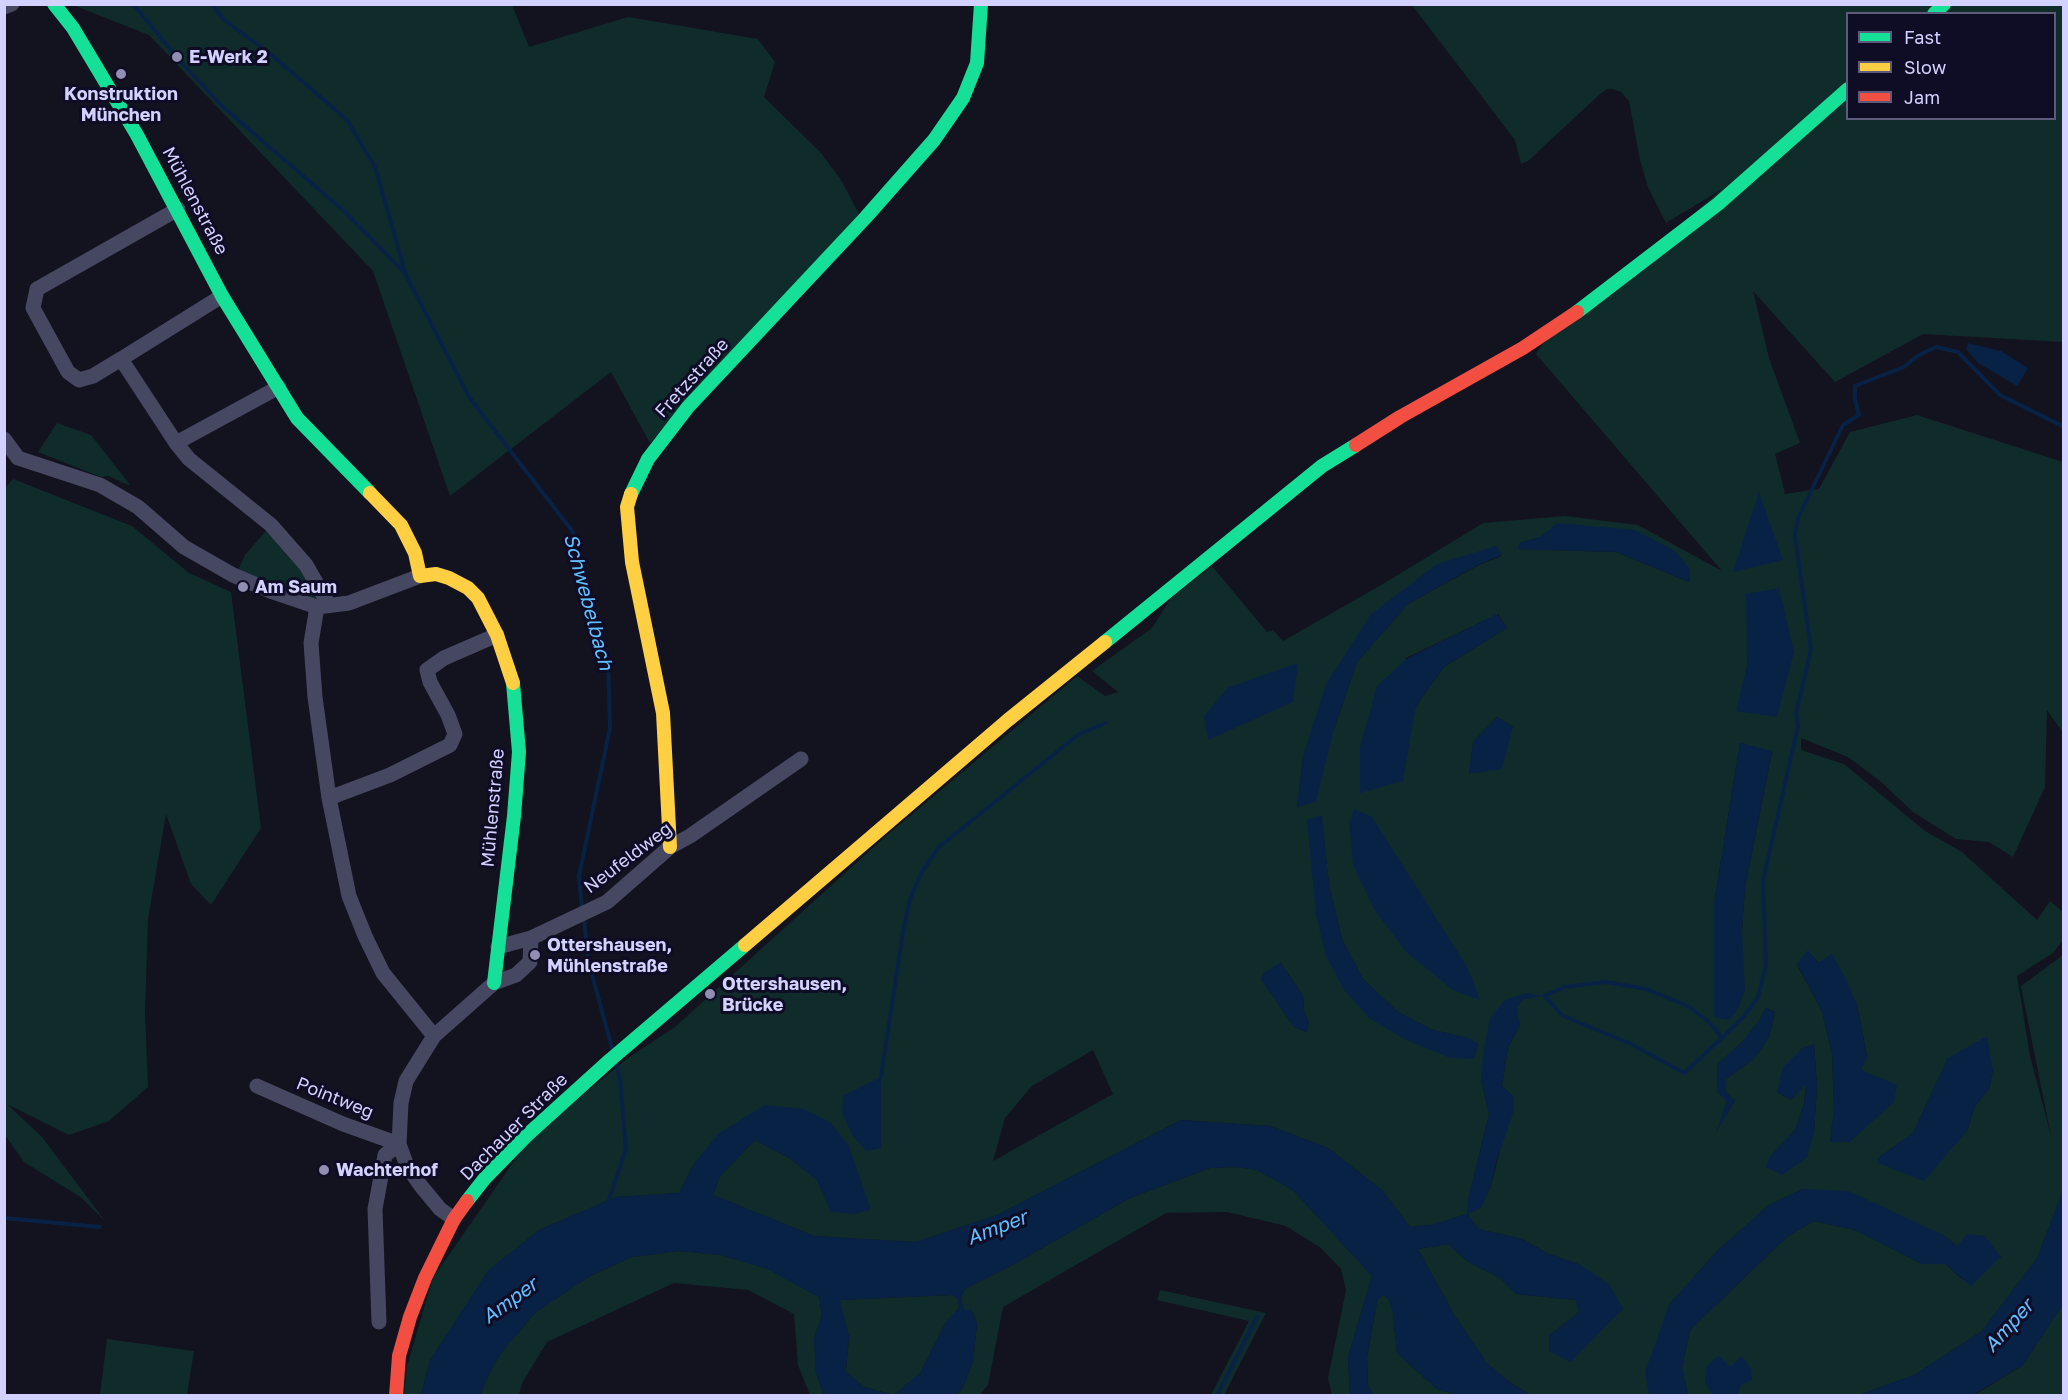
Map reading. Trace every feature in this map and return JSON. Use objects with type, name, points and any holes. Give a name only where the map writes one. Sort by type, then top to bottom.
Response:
[{"type":"street","points":[[4,7],[12,4]]},
{"type":"street","name":"Mühlenstraße","points":[[54,4],[74,28],[137,135],[222,296],[297,418],[401,525],[415,553],[420,576],[436,574],[468,588],[478,598],[497,635],[512,677],[519,752],[514,816],[494,983]]},
{"type":"street","name":"Fretzstraße","points":[[670,847],[663,713],[632,562],[627,507],[635,484],[648,459],[688,406],[866,217],[934,140],[963,98],[977,63],[981,4]]},
{"type":"street","name":"Dachauer Straße","points":[[396,1395],[399,1356],[410,1317],[425,1278],[454,1219],[485,1178],[526,1136],[610,1060],[1008,720],[1322,466],[1400,417],[1538,339],[1607,291],[1718,204],[1846,91]]},
{"type":"street","points":[[178,209],[37,289],[33,308],[68,372],[79,380],[93,376],[222,296]]},
{"type":"street","points":[[121,359],[189,459],[271,525],[306,565],[323,606],[311,643],[315,697],[329,798],[349,896],[383,973],[434,1036]]},
{"type":"street","points":[[176,443],[279,387]]},
{"type":"street","points":[[4,439],[18,458],[100,485],[138,507],[184,547],[233,575],[273,592],[323,606],[349,603],[420,576]]},
{"type":"street","points":[[329,798],[390,775],[450,745],[455,734],[448,715],[430,682],[427,670],[444,657],[497,635]]},
{"type":"street","name":"Neufeldweg","points":[[498,947],[531,938],[607,902],[670,847],[690,836],[801,759]]},
{"type":"street","points":[[454,1219],[440,1209],[421,1186],[407,1166],[399,1144],[401,1103],[406,1081],[434,1036],[494,983],[516,975],[530,962],[531,938]]},
{"type":"street","name":"Pointweg","points":[[257,1086],[343,1124],[399,1144]]},
{"type":"street","points":[[379,1322],[375,1209],[384,1155],[399,1144]]},
{"type":"green space","points":[[1413,4],[2063,5],[2063,342],[1923,334],[1835,382],[1753,291],[1769,358],[1800,443],[1775,454],[1785,494],[1819,489],[1850,432],[1917,415],[2063,462],[2063,733],[2047,710],[2045,787],[2013,857],[1989,842],[1956,839],[1913,812],[1880,781],[1848,757],[1801,738],[1801,750],[1844,764],[1925,831],[1962,852],[2037,920],[2050,901],[2063,912],[2063,940],[2053,953],[2017,976],[2030,1056],[2051,1136],[2021,986],[2063,955],[2063,1191],[2037,1258],[1982,1331],[1914,1375],[1859,1395],[1688,1395],[1682,1368],[1690,1330],[1788,1236],[1814,1221],[1855,1230],[1922,1264],[1945,1264],[1963,1280],[2001,1257],[1993,1248],[1957,1246],[1943,1235],[1803,1189],[1769,1205],[1717,1251],[1669,1305],[1650,1395],[1531,1395],[1509,1382],[1487,1363],[1455,1316],[1418,1249],[1448,1244],[1467,1261],[1500,1278],[1516,1294],[1576,1300],[1579,1312],[1550,1335],[1549,1351],[1599,1332],[1623,1309],[1581,1265],[1549,1254],[1522,1239],[1478,1229],[1468,1214],[1431,1225],[1410,1227],[1382,1190],[1328,1148],[1270,1126],[1181,1120],[997,1215],[916,1242],[814,1236],[713,1195],[720,1176],[755,1140],[791,1159],[817,1180],[831,1211],[804,1109],[695,1162],[679,1193],[616,1197],[539,1230],[489,1270],[430,1360],[421,1395],[404,1396],[407,1366],[433,1278],[530,1138],[628,1058],[675,1027],[886,836],[1077,676],[1105,696],[1118,692],[1092,671],[1152,628],[1171,598],[1212,566],[1267,632],[1273,630],[1283,641],[1483,523],[1565,516],[1638,525],[1722,571],[1536,354],[1543,344],[1722,189],[1666,223],[1648,187],[1640,160],[1629,101],[1621,92],[1613,89],[1607,89],[1600,94],[1528,161],[1521,164],[1515,140]],"holes":[[[1540,537],[1675,551],[1689,582],[1616,552],[1518,549],[1520,543]],[[1496,546],[1502,556],[1479,565],[1408,604],[1357,662],[1334,729],[1297,807],[1303,756],[1371,614]],[[1498,614],[1507,628],[1444,667],[1416,706],[1406,658]],[[1747,667],[1777,716],[1737,711]],[[1497,717],[1513,727],[1469,774],[1473,742]],[[1740,743],[1772,752],[1745,887],[1742,931],[1714,1016],[1714,903]],[[1321,815],[1329,885],[1342,939],[1363,979],[1398,1012],[1433,1030],[1469,1038],[1369,1018],[1316,915]],[[1808,951],[1857,1005],[1867,1056],[1860,1070],[1850,1142],[1830,1142],[1834,1108],[1832,1054],[1822,1011],[1797,965]],[[1281,963],[1303,996],[1304,1012],[1309,1022],[1306,1032],[1294,1027],[1261,979],[1264,973]],[[1541,996],[1523,999],[1516,1008],[1520,1026],[1508,1047],[1502,1086],[1514,1097],[1490,1189],[1468,1213],[1468,1201],[1489,1114],[1481,1079],[1505,1000]],[[1766,1008],[1775,1012],[1769,1037],[1754,1059],[1726,1079],[1726,1092],[1735,1101],[1717,1130],[1727,1102],[1717,1065],[1743,1041]],[[1814,1044],[1817,1086],[1814,1133],[1769,1158],[1795,1130],[1804,1104],[1806,1082],[1791,1100],[1777,1092],[1801,1049]],[[1093,1050],[1113,1094],[993,1161],[1005,1118],[1032,1086]],[[1948,1058],[1993,1070],[1989,1089],[1975,1106],[1967,1131],[1877,1159],[1913,1133]]]},
{"type":"green space","points":[[73,5],[512,5],[529,47],[628,17],[758,39],[775,62],[764,97],[821,153],[841,180],[859,214],[650,443],[611,372],[450,496],[373,271],[149,35]]},
{"type":"green space","points":[[57,423],[91,435],[131,486],[108,476],[101,477],[38,452]]},
{"type":"green space","points":[[13,479],[132,526],[189,573],[231,592],[261,828],[211,905],[191,884],[166,814],[148,919],[145,1013],[148,1087],[109,1121],[69,1135],[7,1104],[42,1137],[105,1221],[82,1198],[24,1162],[5,1135],[4,489]]},
{"type":"green space","points":[[270,526],[327,604],[237,572],[245,555]]},
{"type":"green space","points":[[1236,1167],[1257,1170],[1293,1190],[1372,1276],[1348,1357],[1350,1395],[1332,1395],[1328,1378],[1346,1290],[1341,1269],[1321,1248],[1286,1226],[1227,1212],[1166,1213],[1003,1307],[988,1385],[979,1395],[956,1396],[962,1389],[973,1362],[977,1323],[971,1309],[965,1311],[963,1307],[961,1297],[965,1289],[1009,1267],[1130,1198],[1210,1168]]},
{"type":"green space","points":[[679,1251],[720,1255],[768,1269],[819,1297],[822,1315],[814,1339],[816,1373],[824,1395],[810,1395],[798,1365],[794,1314],[748,1290],[674,1283],[547,1342],[522,1383],[519,1395],[481,1396],[484,1384],[500,1354],[536,1312],[590,1276],[632,1257]]},
{"type":"green space","points":[[1160,1290],[1266,1313],[1224,1395],[1211,1395],[1249,1321],[1157,1300]]},
{"type":"green space","points":[[952,1295],[958,1299],[959,1308],[946,1322],[920,1373],[894,1395],[864,1387],[846,1371],[849,1337],[839,1300]]},
{"type":"green space","points":[[1383,1295],[1389,1299],[1393,1314],[1397,1353],[1438,1390],[1459,1395],[1374,1395],[1368,1386],[1367,1358],[1377,1301]]},
{"type":"green space","points":[[2063,1304],[2063,1395],[1973,1396],[2023,1365]]},
{"type":"green space","points":[[107,1339],[194,1351],[187,1395],[100,1395]]},
{"type":"water","points":[[1968,343],[2001,351],[2028,368],[2017,386],[1978,363],[1966,349]]},
{"type":"water","points":[[1759,492],[1783,560],[1733,572]]},
{"type":"water","points":[[1557,523],[1635,530],[1675,551],[1690,569],[1690,582],[1616,552],[1518,549],[1520,543],[1540,537]]},
{"type":"water","points":[[1496,546],[1502,555],[1478,565],[1408,604],[1357,662],[1334,729],[1316,802],[1297,807],[1303,756],[1326,684],[1371,614],[1437,564]]},
{"type":"water","points":[[1779,588],[1794,652],[1777,717],[1736,711],[1747,667],[1746,594]]},
{"type":"water","points":[[1497,614],[1507,628],[1444,667],[1416,706],[1403,781],[1360,793],[1360,747],[1377,686],[1406,659]]},
{"type":"water","points":[[1298,663],[1293,702],[1208,740],[1204,716],[1227,688]]},
{"type":"water","points":[[1497,717],[1513,727],[1502,769],[1469,774],[1473,742]]},
{"type":"water","points":[[1740,743],[1772,751],[1745,887],[1742,931],[1745,990],[1737,1011],[1729,1020],[1714,1017],[1714,903]]},
{"type":"water","points":[[1354,809],[1372,817],[1468,968],[1480,1000],[1453,990],[1406,952],[1374,909],[1353,865],[1349,823]]},
{"type":"water","points":[[1322,815],[1329,885],[1342,939],[1363,979],[1398,1012],[1433,1030],[1469,1038],[1479,1044],[1474,1059],[1450,1058],[1406,1040],[1369,1018],[1344,990],[1326,956],[1316,915],[1307,820]]},
{"type":"water","points":[[1808,950],[1818,963],[1832,954],[1844,975],[1857,1005],[1867,1057],[1861,1070],[1897,1085],[1894,1102],[1850,1142],[1830,1142],[1834,1108],[1832,1054],[1822,1011],[1797,964]]},
{"type":"water","points":[[1280,962],[1303,996],[1304,1012],[1309,1022],[1307,1032],[1294,1027],[1261,979],[1264,973]]},
{"type":"water","name":"Amper","points":[[1526,993],[1544,996],[1523,999],[1517,1008],[1520,1026],[1508,1047],[1502,1086],[1514,1097],[1514,1111],[1496,1162],[1490,1189],[1481,1208],[1468,1214],[1478,1229],[1522,1239],[1549,1254],[1581,1265],[1610,1285],[1623,1309],[1571,1362],[1549,1351],[1550,1335],[1579,1312],[1576,1300],[1516,1294],[1500,1278],[1467,1261],[1448,1244],[1418,1249],[1455,1316],[1487,1363],[1509,1382],[1531,1395],[1459,1395],[1438,1390],[1397,1353],[1393,1314],[1389,1299],[1383,1295],[1377,1301],[1367,1358],[1368,1386],[1374,1395],[1350,1395],[1348,1357],[1372,1276],[1293,1190],[1257,1170],[1236,1167],[1210,1168],[1130,1198],[1009,1267],[965,1289],[961,1297],[963,1307],[965,1310],[971,1309],[977,1323],[973,1362],[962,1389],[956,1395],[894,1395],[824,1395],[816,1373],[814,1339],[822,1315],[819,1297],[767,1269],[720,1255],[679,1251],[632,1257],[590,1276],[536,1312],[500,1354],[484,1384],[481,1395],[421,1395],[430,1360],[489,1270],[539,1230],[616,1197],[679,1193],[695,1162],[719,1133],[765,1105],[804,1109],[831,1123],[849,1146],[871,1210],[855,1214],[831,1212],[817,1180],[791,1159],[755,1140],[720,1176],[713,1195],[814,1236],[916,1242],[997,1215],[1181,1120],[1270,1126],[1328,1148],[1382,1190],[1410,1227],[1431,1225],[1467,1214],[1468,1201],[1489,1114],[1481,1079],[1484,1049],[1490,1018],[1505,1000]],"holes":[[[952,1295],[958,1299],[959,1308],[946,1322],[920,1373],[894,1395],[864,1387],[846,1371],[849,1337],[840,1300]]]},
{"type":"water","points":[[1766,1008],[1775,1012],[1769,1037],[1754,1059],[1726,1079],[1726,1092],[1735,1101],[1715,1134],[1727,1102],[1717,1092],[1717,1065],[1743,1041]]},
{"type":"water","points":[[1987,1036],[1993,1070],[1989,1089],[1975,1106],[1967,1131],[1924,1181],[1878,1163],[1877,1159],[1913,1133],[1948,1058]]},
{"type":"water","points":[[1814,1044],[1817,1086],[1814,1133],[1807,1158],[1782,1175],[1766,1167],[1769,1158],[1795,1130],[1804,1104],[1806,1084],[1791,1100],[1777,1092],[1783,1067],[1801,1049]]},
{"type":"water","points":[[881,1077],[881,1148],[866,1151],[852,1135],[842,1113],[843,1096]]},
{"type":"water","points":[[1803,1189],[1849,1191],[1943,1235],[1957,1246],[1967,1234],[1985,1236],[2001,1257],[1971,1286],[1945,1264],[1922,1264],[1855,1230],[1814,1221],[1788,1236],[1690,1330],[1682,1368],[1688,1395],[1649,1395],[1645,1372],[1669,1305],[1717,1251],[1769,1205]]},
{"type":"water","name":"Amper","points":[[2063,1191],[2063,1304],[2023,1365],[1973,1395],[1859,1395],[1914,1375],[1982,1331],[2037,1258]]},
{"type":"water","points":[[1718,1355],[1730,1367],[1742,1356],[1751,1369],[1752,1380],[1741,1385],[1738,1395],[1713,1395],[1705,1384],[1706,1367]]},
{"type":"waterway","points":[[133,4],[181,62],[223,107],[344,211],[405,273]]},
{"type":"waterway","name":"Schwebelbach","points":[[212,4],[223,19],[273,56],[347,120],[375,167],[406,275],[469,397],[573,532],[608,660],[610,728],[579,876],[582,908]]},
{"type":"waterway","points":[[1722,1038],[1710,1023],[1688,1006],[1646,989],[1606,982],[1565,987],[1544,996],[1563,1016],[1631,1044],[1684,1073],[1722,1038],[1743,1017],[1758,997],[1766,965],[1763,881],[1798,726],[1796,714],[1811,649],[1795,536],[1798,518],[1843,425],[1859,415],[1855,386],[1904,367],[1919,355],[1936,347],[1958,352],[2000,395],[2064,427]]},
{"type":"waterway","points":[[881,1077],[903,932],[909,902],[921,873],[939,847],[1079,734],[1106,723]]},
{"type":"waterway","name":"Schwebelbach","points":[[584,918],[588,960],[612,1048]]},
{"type":"waterway","name":"Schwebelbach","points":[[608,1203],[626,1149],[620,1079],[616,1064]]},
{"type":"waterway","points":[[4,1218],[100,1227]]},
{"type":"waterway","points":[[1217,1396],[1257,1317]]},
{"type":"traffic: fast","points":[[54,4],[73,28],[137,135],[222,296],[297,418],[370,493]]},
{"type":"traffic: fast","points":[[631,494],[648,459],[688,407],[866,217],[934,140],[963,98],[977,63],[981,4]]},
{"type":"traffic: fast","points":[[1936,12],[1944,4]]},
{"type":"traffic: fast","points":[[1577,312],[1718,204],[1846,91]]},
{"type":"traffic: fast","points":[[1105,642],[1322,466],[1356,445]]},
{"type":"traffic: fast","points":[[494,983],[514,816],[519,752],[513,683]]},
{"type":"traffic: fast","points":[[467,1201],[485,1178],[526,1136],[610,1060],[745,945]]},
{"type":"traffic: slow","points":[[370,493],[401,525],[415,553],[420,576],[436,574],[449,578],[468,588],[478,598],[497,635],[513,683]]},
{"type":"traffic: slow","points":[[631,494],[627,507],[632,562],[663,713],[670,847]]},
{"type":"traffic: slow","points":[[745,945],[1008,720],[1105,642]]},
{"type":"traffic: jam","points":[[1356,445],[1400,417],[1523,348],[1577,312]]},
{"type":"traffic: jam","points":[[396,1396],[399,1356],[410,1317],[425,1278],[454,1219],[467,1201]]},
{"type":"place","name":"E-Werk 2","points":[[177,57]]},
{"type":"place","name":"Konstruktion München","points":[[121,74]]},
{"type":"place","name":"Am Saum","points":[[243,587]]},
{"type":"place","name":"Ottershausen, Mühlenstraße","points":[[535,955]]},
{"type":"place","name":"Ottershausen, Brücke","points":[[710,994]]},
{"type":"place","name":"Wachterhof","points":[[324,1170]]}]
